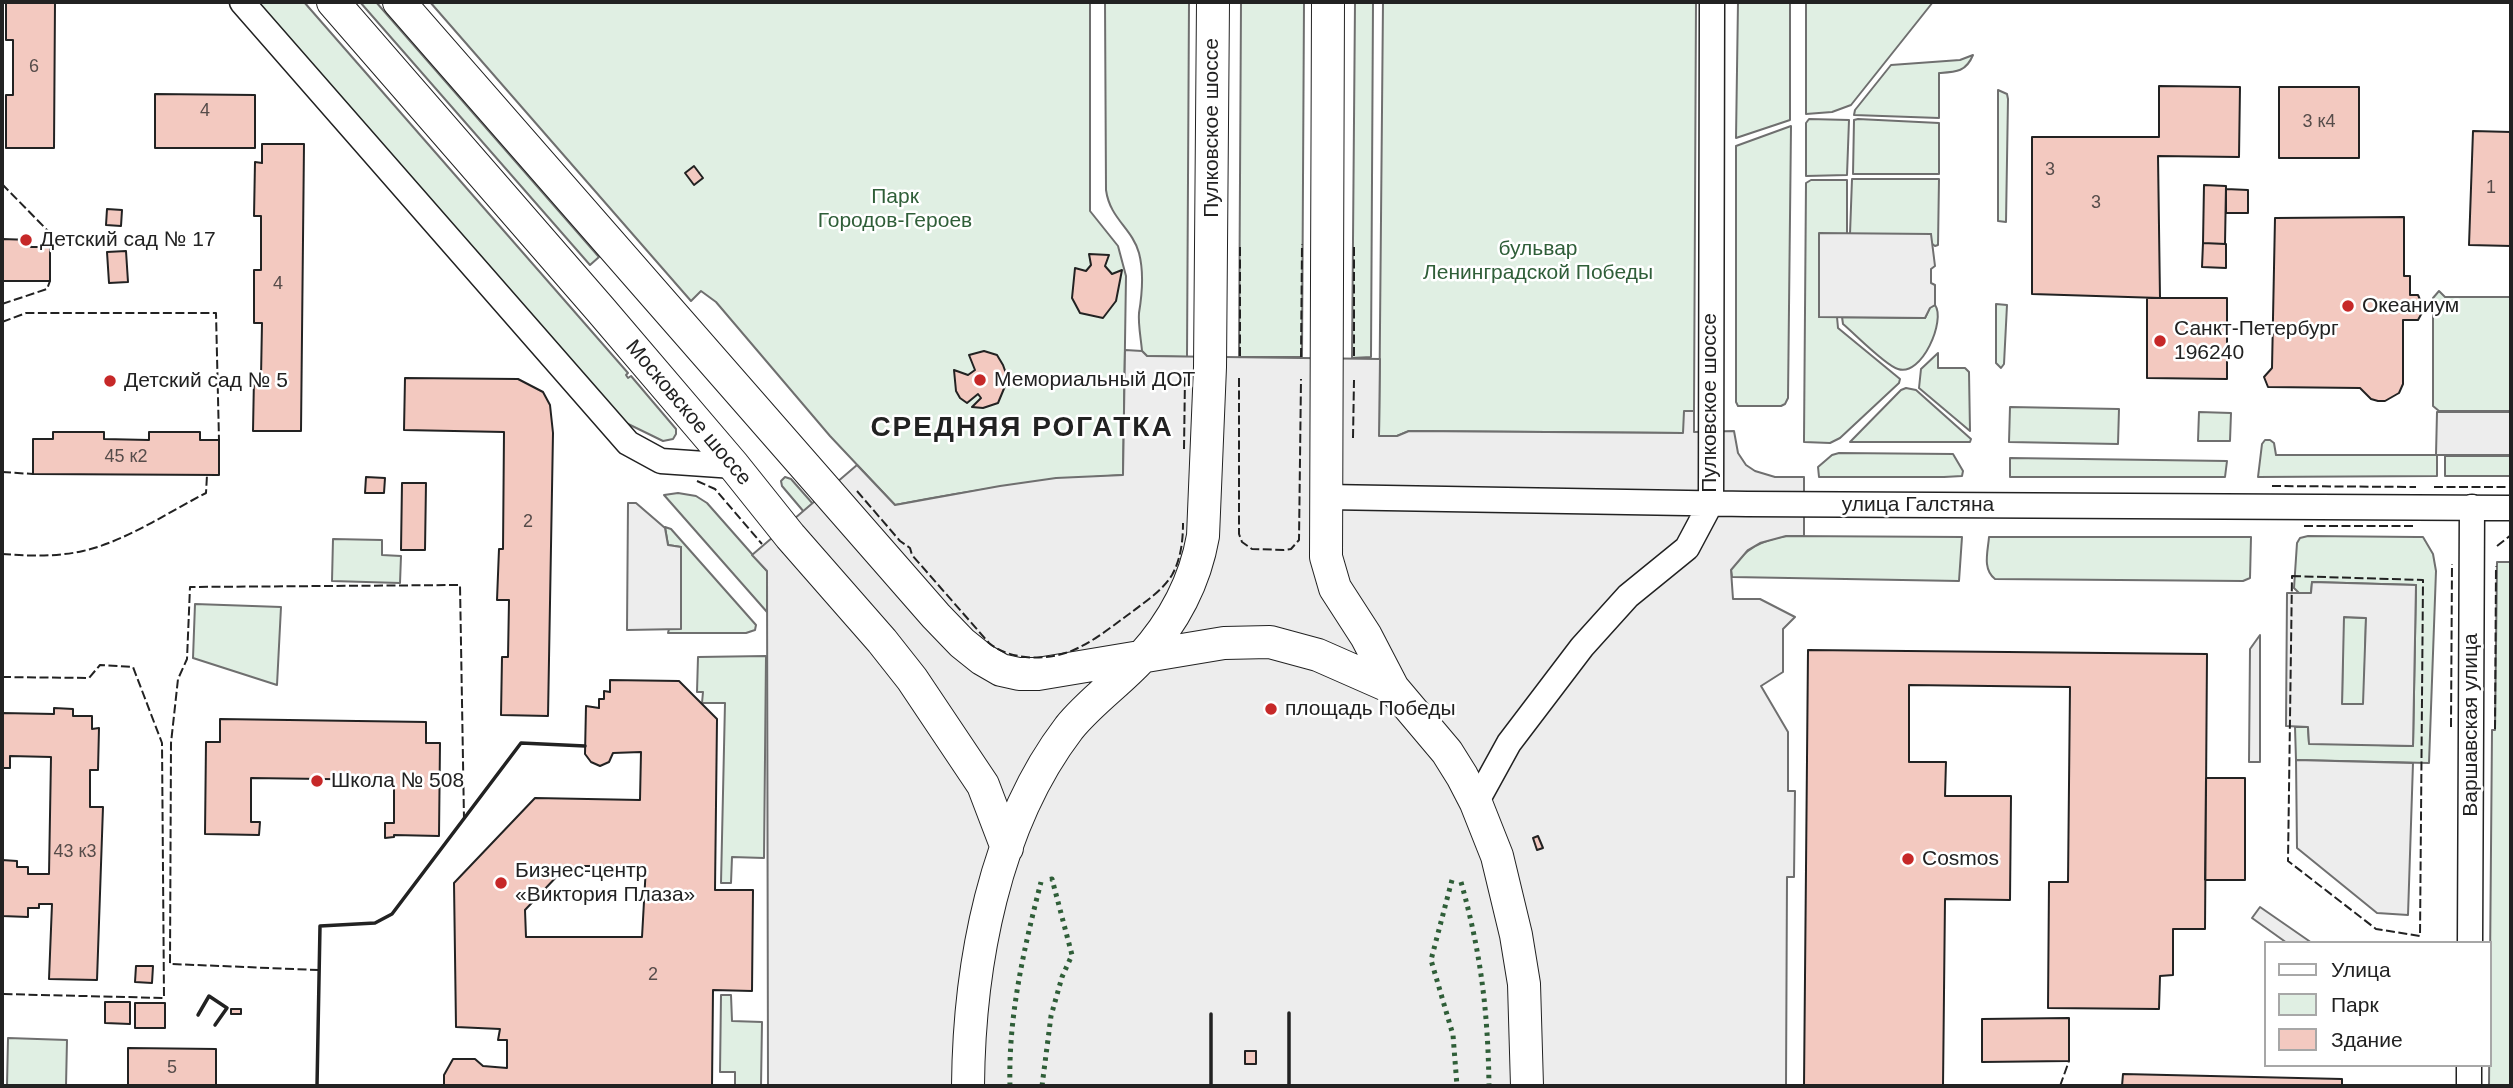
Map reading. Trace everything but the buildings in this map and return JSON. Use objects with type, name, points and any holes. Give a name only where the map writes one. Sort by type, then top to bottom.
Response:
[{"type":"main road","name":"Московское шоссе","points":[[333,2],[600,309],[912,679],[983,785],[1007,848]]},
{"type":"main road","points":[[399,2],[936,616],[982,659],[1000,670],[1029,674],[1224,643],[1270,642],[1318,655],[1393,688]]},
{"type":"main road","name":"Пулковское шоссе","points":[[1142,657],[1190,586],[1203,536],[1210,367],[1213,2]]},
{"type":"main road","points":[[1328,2],[1326,557],[1329,574],[1393,688],[1447,752],[1476,803],[1497,856],[1516,934],[1524,984],[1527,1086]]},
{"type":"main road","points":[[600,309],[637,275]]},
{"type":"main road","points":[[968,1086],[971,1017],[982,935],[1007,848],[1028,793],[1070,726],[1142,657]]},
{"type":"street","points":[[242,2],[628,443],[661,461],[734,466]]},
{"type":"street","name":"Пулковское шоссе","points":[[1326,497],[1711,503],[1712,2]]},
{"type":"street","points":[[1476,803],[1509,743],[1582,647],[1628,596],[1688,548],[1711,503]]},
{"type":"street","name":"улица Галстяна","points":[[1711,503],[2511,508]]},
{"type":"street","name":"Варшавская улица","points":[[2470,941],[2472,508]]},
{"type":"street","points":[[2469,1067],[2469,1086]]},
{"type":"green space","points":[[253,2],[304,2],[628,373],[628,378],[631,376],[676,429],[673,439],[663,441],[622,421]]},
{"type":"green space","points":[[360,2],[376,2],[599,257],[590,265]]},
{"type":"green space","name":"Парк Городов-Героев","points":[[430,2],[1090,2],[1090,211],[1118,246],[1126,276],[1123,475],[1009,486],[895,505],[830,436],[716,302],[701,291],[691,301]]},
{"type":"green space","points":[[1105,2],[1189,2],[1187,357],[1147,356],[1142,351],[1139,317],[1141,260],[1136,244],[1112,209],[1106,190]]},
{"type":"green space","points":[[1241,2],[1304,2],[1302,357],[1239,357]]},
{"type":"green space","points":[[1355,2],[1373,2],[1371,357],[1352,358]]},
{"type":"green space","name":"бульвар Ленинградской Победы","points":[[1383,2],[1696,2],[1694,411],[1684,412],[1684,433],[1409,431],[1397,436],[1379,436]]},
{"type":"green space","points":[[1738,2],[1790,2],[1790,120],[1736,138]]},
{"type":"green space","points":[[1806,2],[1933,2],[1851,105],[1832,112],[1806,114]]},
{"type":"green space","points":[[1973,55],[1960,70],[1939,73],[1939,118],[1854,115],[1855,110],[1891,65],[1960,60]]},
{"type":"green space","points":[[1998,90],[2007,94],[2008,99],[2006,222],[1998,221]]},
{"type":"green space","points":[[1809,119],[1849,120],[1847,175],[1806,176],[1806,123]]},
{"type":"green space","points":[[1854,120],[1939,123],[1939,174],[1853,174]]},
{"type":"green space","points":[[1791,126],[1788,398],[1781,406],[1738,406],[1736,146]]},
{"type":"green space","points":[[1852,179],[1939,179],[1938,245],[1931,243],[1931,234],[1850,234]]},
{"type":"green space","points":[[1811,180],[1847,180],[1847,234],[1819,234],[1819,317],[1837,317],[1838,328],[1900,379],[1899,383],[1840,438],[1830,443],[1804,442],[1806,183]]},
{"type":"green space","points":[[2439,291],[2445,297],[2511,297],[2511,411],[2439,411],[2433,406],[2433,298]]},
{"type":"green space","points":[[1996,304],[2007,305],[2004,364],[2001,368],[1996,363]]},
{"type":"green space","points":[[1935,305],[1938,312],[1937,322],[1930,346],[1915,364],[1907,369],[1893,367],[1843,324],[1842,317],[1925,318],[1930,307]]},
{"type":"green space","points":[[1938,353],[1938,368],[1965,368],[1969,372],[1970,431],[1919,388],[1921,369]]},
{"type":"green space","points":[[1906,388],[1916,390],[1971,439],[1970,442],[1850,442]]},
{"type":"green space","points":[[2010,407],[2119,409],[2118,444],[2009,442]]},
{"type":"green space","points":[[2199,412],[2231,413],[2230,441],[2198,441]]},
{"type":"green space","points":[[2265,440],[2274,443],[2276,455],[2437,455],[2437,476],[2258,477],[2262,444]]},
{"type":"green space","points":[[1953,454],[1963,471],[1962,476],[1944,477],[1819,477],[1818,467],[1832,455]]},
{"type":"green space","points":[[2445,456],[2511,456],[2511,476],[2445,476]]},
{"type":"green space","points":[[2010,458],[2227,461],[2225,477],[2010,477]]},
{"type":"green space","points":[[785,477],[791,479],[813,504],[804,512],[782,486],[781,481]]},
{"type":"green space","points":[[678,493],[696,496],[707,503],[767,571],[767,612],[664,495]]},
{"type":"green space","points":[[665,527],[671,529],[756,625],[755,630],[746,633],[668,633],[669,629],[681,628],[681,547],[668,545]]},
{"type":"green space","points":[[1786,536],[1962,537],[1959,581],[1732,577],[1731,569],[1748,551],[1769,540]]},
{"type":"green space","points":[[1989,537],[2251,537],[2250,578],[2243,581],[1995,579],[1987,565]]},
{"type":"green space","points":[[2423,537],[2433,554],[2436,571],[2429,763],[2296,760],[2295,727],[2308,727],[2309,743],[2413,746],[2416,585],[2312,582],[2311,593],[2299,593],[2294,588],[2297,543],[2300,538]]},
{"type":"green space","points":[[333,539],[382,540],[382,555],[401,556],[400,583],[332,581]]},
{"type":"green space","points":[[2497,562],[2511,562],[2511,1086],[2489,1086],[2489,1067],[2492,1067],[2492,730],[2495,730]]},
{"type":"green space","points":[[195,604],[281,607],[277,685],[193,658]]},
{"type":"green space","points":[[2343,617],[2366,618],[2364,704],[2342,704]]},
{"type":"green space","points":[[766,656],[764,858],[732,857],[731,883],[721,883],[725,703],[702,703],[703,692],[697,692],[698,657]]},
{"type":"green space","points":[[721,995],[731,995],[732,1021],[762,1022],[761,1086],[735,1086],[735,1072],[720,1072]]},
{"type":"green space","points":[[8,1038],[67,1040],[66,1086],[7,1086]]},
{"type":"shaded area","points":[[1819,233],[1931,234],[1935,266],[1931,269],[1931,283],[1935,285],[1935,305],[1930,308],[1925,318],[1819,317]]},
{"type":"shaded area","name":"площадь Победы","points":[[1125,350],[1142,351],[1147,356],[1380,359],[1379,436],[1397,436],[1409,431],[1683,433],[1684,411],[1694,411],[1694,432],[1734,431],[1738,453],[1746,465],[1755,471],[1775,477],[1804,477],[1804,536],[1786,536],[1760,543],[1748,550],[1731,570],[1733,599],[1760,599],[1795,617],[1783,629],[1783,672],[1761,686],[1788,732],[1788,791],[1795,791],[1794,877],[1787,877],[1786,1086],[768,1086],[767,571],[752,555],[857,465],[895,505],[1056,478],[1123,475]]},
{"type":"shaded area","points":[[2437,412],[2511,412],[2511,455],[2436,455]]},
{"type":"shaded area","points":[[628,503],[636,503],[665,528],[668,545],[681,547],[681,629],[627,630]]},
{"type":"shaded area","points":[[2312,582],[2416,585],[2413,746],[2309,744],[2308,727],[2286,726],[2287,593],[2311,593]],"holes":[[[2344,617],[2366,618],[2363,704],[2342,704]]]},
{"type":"shaded area","points":[[2260,635],[2260,762],[2249,762],[2250,649]]},
{"type":"shaded area","points":[[2296,760],[2413,763],[2408,915],[2377,913],[2297,848]]},
{"type":"shaded area","points":[[2260,907],[2309,941],[2284,941],[2252,918]]},
{"type":"hedge","points":[[1042,1086],[1051,1016],[1062,977],[1072,955],[1052,879],[1047,880]]},
{"type":"hedge","points":[[1452,880],[1431,960],[1453,1035],[1457,1086]]},
{"type":"hedge","points":[[1010,1086],[1014,1009],[1041,882]]},
{"type":"hedge","points":[[1461,882],[1474,933],[1482,983],[1489,1086]]},
{"type":"fence","points":[[2,184],[51,234],[50,247]]},
{"type":"fence","points":[[1301,357],[1302,244]]},
{"type":"fence","points":[[1240,245],[1240,356]]},
{"type":"fence","points":[[1354,245],[1354,356]]},
{"type":"fence","points":[[2,304],[47,289],[50,281]]},
{"type":"fence","points":[[2,322],[26,313],[216,313],[219,440]]},
{"type":"fence","points":[[1184,449],[1185,377]]},
{"type":"fence","points":[[1239,378],[1239,534],[1242,542],[1252,549],[1284,550],[1291,549],[1299,540],[1301,379]]},
{"type":"fence","points":[[1353,438],[1354,380]]},
{"type":"fence","points":[[2,472],[33,474]]},
{"type":"fence","points":[[2,554],[63,554],[115,541],[206,493],[207,475]]},
{"type":"fence","points":[[697,481],[715,489],[762,544]]},
{"type":"fence","points":[[2272,486],[2416,487]]},
{"type":"fence","points":[[2434,487],[2511,487]]},
{"type":"fence","points":[[857,491],[900,541],[910,548],[912,555],[989,643],[1009,654],[1032,658],[1056,655],[1078,648],[1154,595],[1168,580],[1178,563],[1183,523]]},
{"type":"fence","points":[[2304,526],[2414,526]]},
{"type":"fence","points":[[2497,546],[2511,535]]},
{"type":"fence","points":[[2451,727],[2452,564]]},
{"type":"fence","points":[[2495,729],[2496,566]]},
{"type":"fence","points":[[2292,576],[2423,580],[2420,936],[2376,929],[2288,861],[2292,576]]},
{"type":"fence","points":[[319,970],[170,964],[171,743],[178,679],[187,659],[190,587],[460,585],[464,819]]},
{"type":"fence","points":[[2,677],[89,678],[100,665],[133,667],[162,743],[164,998],[2,994]]},
{"type":"fence","points":[[2060,1086],[2069,1061]]},
{"type":"wall","points":[[317,1086],[320,926],[375,923],[392,914],[521,743],[585,746]]},
{"type":"wall","points":[[198,1015],[209,996],[227,1008],[215,1025]]},
{"type":"wall","points":[[1289,1013],[1289,1086]]},
{"type":"wall","points":[[1211,1014],[1211,1086]]},
{"type":"place","name":"Детский сад № 17","points":[[26,240]]},
{"type":"place","name":"Океаниум","points":[[2348,306]]},
{"type":"place","name":"Санкт-Петербург 196240","points":[[2160,341]]},
{"type":"place","name":"Мемориальный ДОТ","points":[[980,380]]},
{"type":"place","name":"Детский сад № 5","points":[[110,381]]},
{"type":"place","name":"площадь Победы","points":[[1271,709]]},
{"type":"place","name":"Школа № 508","points":[[317,781]]},
{"type":"place","name":"Cosmos","points":[[1908,859]]},
{"type":"place","name":"Бизнес-центр «Виктория Плаза»","points":[[501,883]]},
{"type":"district","name":"СРЕДНЯЯ РОГАТКА","points":[[1022,428]]}]
